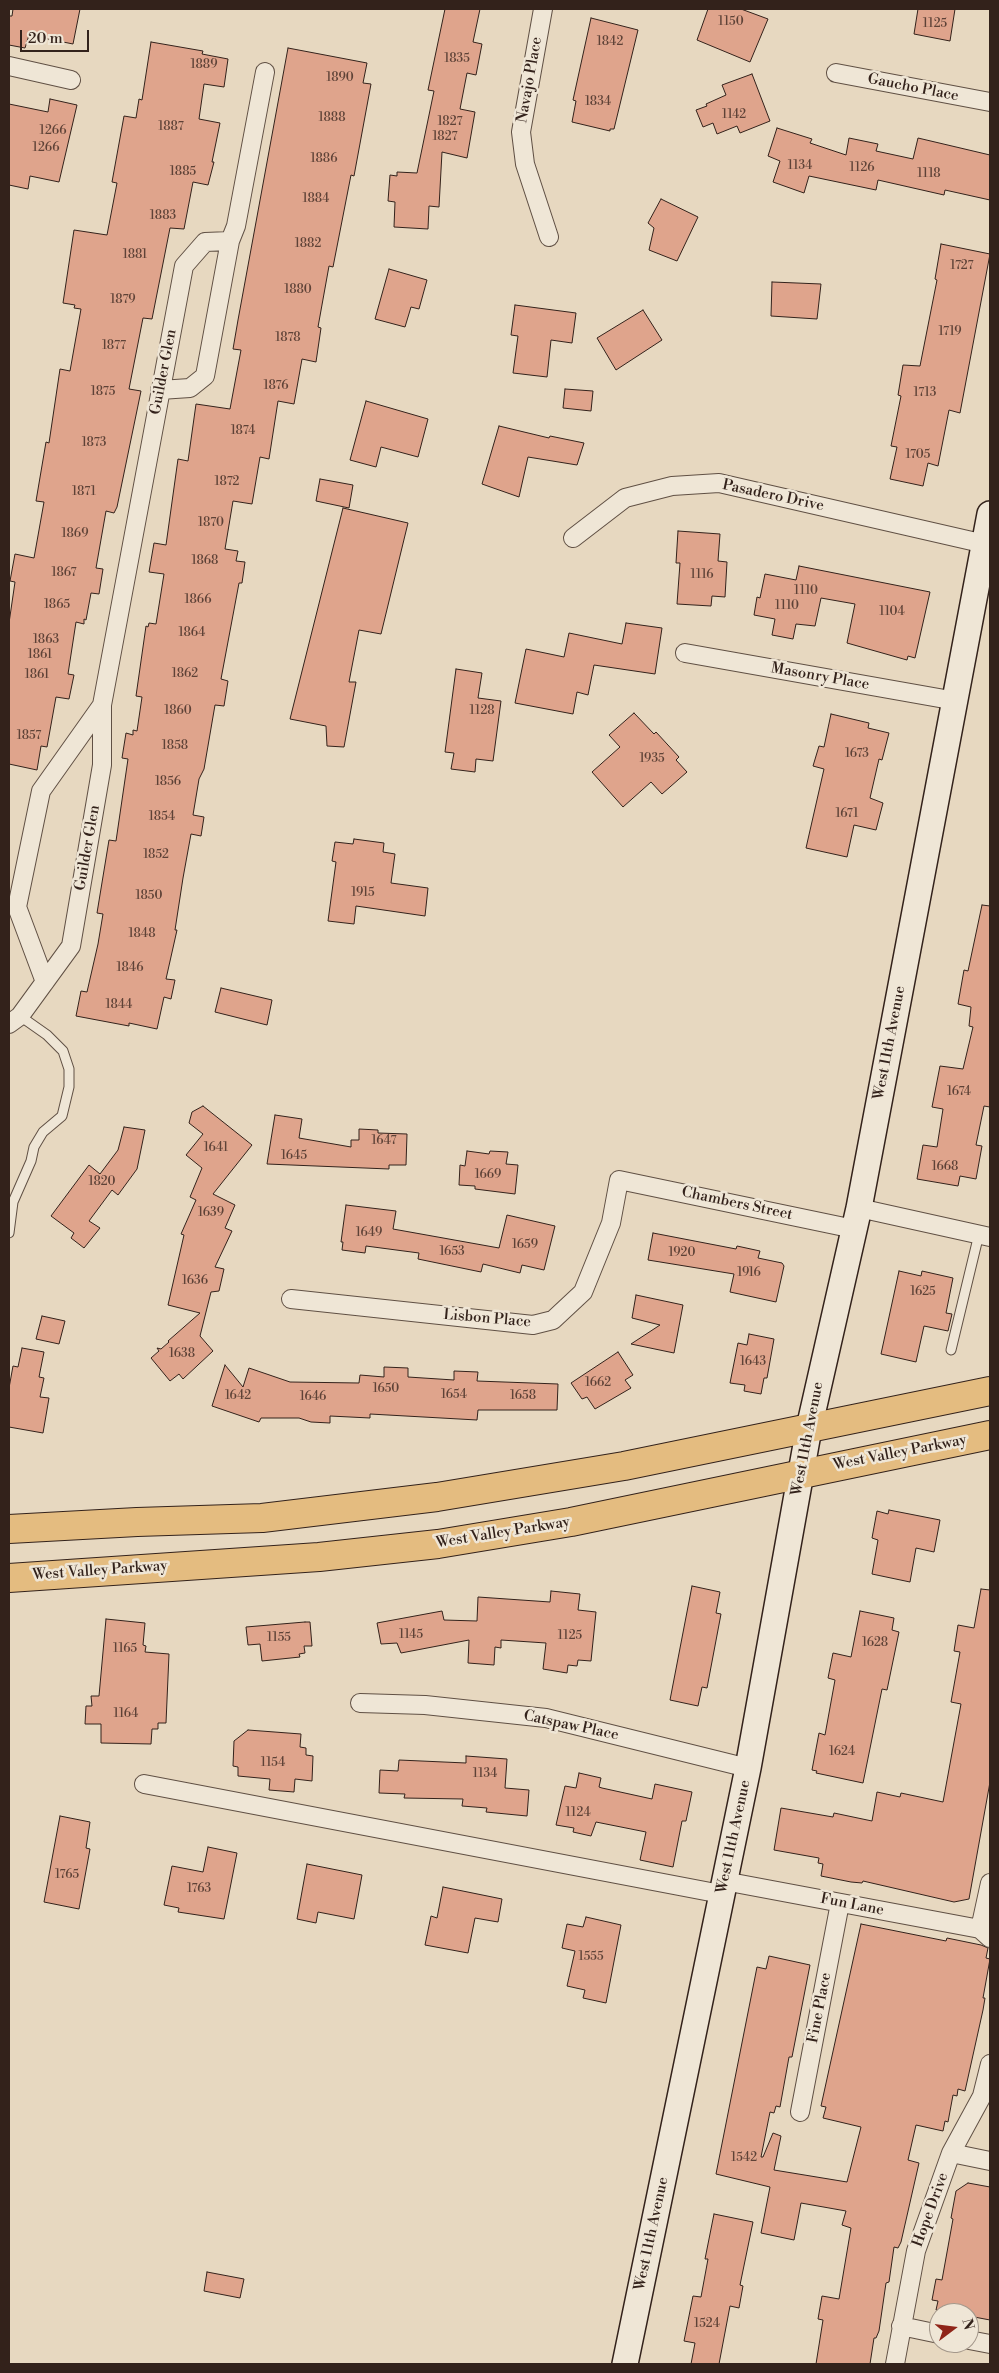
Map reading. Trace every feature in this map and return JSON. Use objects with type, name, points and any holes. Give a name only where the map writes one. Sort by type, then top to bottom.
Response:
[{"type":"main road","points":[[9,1529],[262,1518],[437,1497],[624,1466],[990,1391]]},
{"type":"main road","name":"West Valley Parkway","points":[[9,1578],[318,1557],[438,1544],[571,1522],[990,1435]]},
{"type":"street","name":"Navajo Place","points":[[543,9],[521,132],[525,164],[549,237]]},
{"type":"street","points":[[9,66],[71,80]]},
{"type":"street","points":[[160,390],[190,388],[205,376],[230,241],[236,226],[265,72]]},
{"type":"street","name":"Gaucho Place","points":[[836,73],[990,102]]},
{"type":"street","name":"Guilder Glen","points":[[14,1020],[71,946],[102,765],[102,705],[184,266],[205,242],[230,241]]},
{"type":"street","name":"Pasadero Drive","points":[[573,538],[625,498],[672,486],[719,483],[985,544]]},
{"type":"street","name":"West 11th Avenue","points":[[625,2364],[748,1768],[809,1428],[857,1218],[990,514]]},
{"type":"street","name":"Masonry Place","points":[[685,653],[956,701]]},
{"type":"street","name":"Guilder Glen","points":[[45,982],[17,907],[41,791],[102,705]]},
{"type":"street","name":"Chambers Street","points":[[620,1180],[857,1218],[984,1236]]},
{"type":"street","name":"Lisbon Place","points":[[291,1299],[533,1325],[553,1320],[583,1292],[611,1223],[620,1180]]},
{"type":"street","name":"Catspaw Place","points":[[360,1703],[425,1704],[546,1718],[748,1768]]},
{"type":"street","name":"Fun Lane","points":[[144,1784],[723,1888],[840,1903],[985,1934]]},
{"type":"street","points":[[985,1934],[990,1883]]},
{"type":"street","name":"Fine Place","points":[[800,2112],[840,1903]]},
{"type":"street","name":"Hope Drive","points":[[895,2364],[916,2251],[951,2153],[982,2096],[990,2064]]},
{"type":"street","points":[[951,2153],[990,2161]]},
{"type":"street","points":[[901,2326],[929,2332]]},
{"type":"lane","points":[[9,1233],[13,1202],[31,1161],[34,1146],[38,1138],[62,1116],[69,1087],[69,1069],[63,1051],[47,1035],[14,1020]]},
{"type":"lane","points":[[950,1350],[984,1236]]},
{"type":"building","points":[[13,9],[80,9],[73,44],[29,35],[25,48],[9,45],[9,16],[12,16]]},
{"type":"building","points":[[445,9],[480,9],[473,42],[482,44],[476,75],[467,73],[460,109],[475,112],[467,158],[442,152],[439,207],[429,206],[428,229],[394,227],[395,202],[388,201],[390,175],[397,176],[397,172],[417,173],[434,91],[428,90]]},
{"type":"building","points":[[708,9],[741,9],[768,19],[750,62],[697,40]]},
{"type":"building","points":[[918,9],[955,9],[950,41],[914,34]]},
{"type":"building","points":[[591,18],[638,30],[614,129],[610,129],[610,131],[572,122],[576,101],[573,100]]},
{"type":"building","points":[[151,42],[203,51],[202,54],[228,59],[224,87],[204,84],[199,119],[220,123],[212,162],[214,162],[208,185],[193,182],[184,229],[170,228],[152,319],[143,318],[129,389],[141,391],[117,507],[114,513],[106,511],[96,568],[103,569],[99,594],[91,593],[84,624],[76,622],[68,674],[74,675],[69,699],[56,697],[47,747],[41,746],[37,770],[9,764],[9,623],[15,582],[10,581],[15,554],[34,558],[44,502],[36,501],[46,442],[49,443],[60,369],[70,371],[81,309],[74,308],[75,305],[63,303],[74,230],[107,235],[117,183],[112,182],[124,116],[136,118],[139,99],[142,100]]},
{"type":"building","points":[[288,48],[367,63],[363,83],[371,84],[354,176],[351,175],[333,267],[329,266],[318,327],[321,328],[316,362],[302,359],[294,404],[278,401],[269,459],[260,457],[252,504],[233,501],[225,549],[238,551],[236,561],[245,562],[242,583],[239,583],[221,679],[228,681],[224,706],[215,705],[204,769],[199,779],[193,815],[204,817],[201,836],[191,834],[183,878],[175,930],[177,930],[166,979],[175,980],[171,999],[164,997],[157,1029],[76,1016],[81,991],[87,992],[98,944],[103,914],[97,913],[109,840],[116,841],[128,759],[122,758],[126,733],[133,735],[133,730],[137,731],[142,697],[136,696],[146,626],[148,627],[149,623],[156,624],[164,574],[149,572],[154,543],[166,545],[178,459],[188,461],[196,404],[230,409],[241,350],[233,349]]},
{"type":"building","points":[[752,74],[770,121],[740,133],[737,126],[717,134],[713,123],[703,127],[696,110],[726,95],[722,85]]},
{"type":"building","points":[[50,99],[77,105],[59,182],[30,176],[28,189],[9,185],[9,104],[48,112]]},
{"type":"building","points":[[777,128],[812,139],[810,143],[846,155],[849,138],[878,144],[876,151],[913,159],[918,138],[990,155],[990,200],[945,190],[944,195],[878,180],[876,190],[809,176],[804,193],[773,182],[780,161],[768,156]]},
{"type":"building","points":[[661,199],[698,217],[677,261],[649,250],[654,228],[648,223]]},
{"type":"building","points":[[941,244],[990,254],[960,413],[949,410],[938,466],[928,463],[923,486],[890,479],[897,447],[891,446],[901,396],[898,395],[903,365],[920,366],[937,280],[935,279]]},
{"type":"building","points":[[389,269],[427,280],[419,309],[411,307],[405,327],[375,319]]},
{"type":"building","points":[[772,282],[821,284],[817,319],[771,316]]},
{"type":"building","points":[[515,305],[576,313],[572,343],[551,340],[547,377],[513,373],[518,336],[511,335]]},
{"type":"building","points":[[643,310],[662,340],[616,370],[597,338]]},
{"type":"building","points":[[565,389],[593,391],[591,411],[563,408]]},
{"type":"building","points":[[366,401],[428,419],[418,457],[381,447],[376,467],[350,460]]},
{"type":"building","points":[[499,426],[549,438],[550,436],[584,443],[577,465],[528,457],[519,497],[482,484]]},
{"type":"building","points":[[320,479],[353,485],[349,508],[316,501]]},
{"type":"building","points":[[343,508],[408,523],[381,634],[359,630],[349,682],[356,682],[344,747],[327,746],[326,726],[290,719]]},
{"type":"building","points":[[678,531],[720,534],[718,561],[727,562],[725,597],[712,596],[711,606],[677,604],[680,563],[676,563]]},
{"type":"building","points":[[799,566],[930,592],[915,658],[908,656],[907,660],[847,643],[855,604],[821,598],[815,626],[796,624],[793,639],[772,635],[775,619],[754,615],[757,597],[760,598],[765,574],[796,580]]},
{"type":"building","points":[[626,623],[662,628],[655,674],[594,665],[588,695],[577,692],[573,714],[515,703],[526,649],[564,657],[569,633],[622,644]]},
{"type":"building","points":[[456,669],[482,673],[478,698],[501,701],[493,761],[476,759],[475,772],[451,769],[454,753],[445,752]]},
{"type":"building","points":[[634,713],[654,734],[656,732],[679,757],[676,760],[687,772],[662,794],[651,782],[623,807],[592,772],[620,747],[609,735]]},
{"type":"building","points":[[831,714],[869,723],[868,728],[889,733],[882,760],[879,759],[870,798],[883,803],[876,830],[854,825],[847,857],[806,848],[824,769],[813,766],[819,746],[824,747]]},
{"type":"building","points":[[354,839],[384,843],[383,852],[395,854],[391,883],[428,888],[425,916],[356,906],[354,924],[328,921],[336,862],[332,861],[335,842],[353,844]]},
{"type":"building","points":[[982,905],[990,906],[990,1107],[984,1106],[976,1145],[982,1146],[976,1179],[960,1176],[958,1186],[917,1179],[923,1145],[937,1147],[943,1109],[932,1107],[940,1066],[963,1069],[973,1027],[969,1026],[971,1007],[958,1004],[964,970],[968,971]]},
{"type":"building","points":[[221,988],[272,1000],[267,1025],[215,1012]]},
{"type":"building","points":[[203,1106],[252,1145],[213,1194],[235,1205],[225,1228],[232,1231],[215,1267],[224,1269],[219,1291],[211,1292],[200,1336],[213,1351],[183,1379],[179,1374],[170,1381],[151,1358],[159,1351],[157,1348],[161,1349],[200,1313],[168,1305],[184,1235],[181,1234],[196,1200],[190,1197],[202,1168],[186,1155],[203,1134],[189,1123],[192,1112]]},
{"type":"building","points":[[275,1115],[302,1119],[299,1138],[351,1147],[351,1140],[359,1140],[359,1129],[378,1130],[378,1133],[407,1134],[406,1165],[389,1165],[389,1169],[267,1164]]},
{"type":"building","points":[[124,1127],[145,1130],[137,1169],[118,1195],[112,1190],[89,1221],[100,1228],[84,1248],[71,1238],[74,1233],[51,1216],[89,1165],[100,1174],[118,1150]]},
{"type":"building","points":[[467,1151],[489,1154],[490,1151],[508,1152],[506,1164],[518,1165],[515,1194],[475,1189],[475,1186],[459,1185],[460,1165],[465,1166]]},
{"type":"building","points":[[346,1205],[396,1211],[393,1229],[499,1248],[507,1215],[555,1226],[544,1270],[522,1265],[520,1273],[483,1264],[481,1272],[418,1259],[419,1253],[366,1246],[365,1253],[342,1250],[343,1242],[341,1242]]},
{"type":"building","points":[[653,1233],[736,1249],[737,1246],[760,1251],[758,1258],[782,1263],[784,1266],[776,1302],[730,1292],[734,1274],[648,1260]]},
{"type":"building","points":[[899,1271],[921,1276],[922,1271],[953,1278],[946,1313],[952,1314],[948,1331],[924,1326],[916,1362],[881,1354]]},
{"type":"building","points":[[636,1295],[683,1305],[674,1353],[631,1344],[660,1325],[632,1318]]},
{"type":"building","points":[[42,1316],[65,1321],[59,1344],[36,1339]]},
{"type":"building","points":[[749,1334],[774,1339],[767,1378],[764,1378],[761,1394],[744,1391],[745,1385],[730,1383],[738,1343],[747,1345]]},
{"type":"building","points":[[22,1348],[44,1352],[39,1377],[44,1378],[40,1397],[49,1398],[43,1433],[9,1427],[9,1388],[13,1366],[18,1367]]},
{"type":"building","points":[[618,1352],[633,1375],[625,1380],[631,1388],[595,1409],[587,1397],[582,1399],[571,1383]]},
{"type":"building","points":[[225,1365],[243,1387],[249,1368],[290,1382],[359,1383],[360,1375],[384,1377],[384,1367],[408,1368],[408,1377],[454,1380],[454,1371],[478,1372],[477,1381],[558,1384],[557,1410],[478,1410],[477,1420],[370,1414],[370,1418],[330,1416],[330,1423],[311,1422],[299,1418],[261,1418],[259,1422],[212,1406]]},
{"type":"building","points":[[889,1510],[940,1520],[934,1552],[916,1548],[910,1582],[872,1574],[878,1540],[872,1538],[877,1511],[888,1514]]},
{"type":"building","points":[[692,1586],[720,1592],[716,1613],[721,1614],[707,1688],[702,1687],[698,1706],[670,1700]]},
{"type":"building","points":[[981,1589],[990,1590],[990,1782],[969,1899],[954,1902],[863,1881],[862,1883],[851,1882],[821,1876],[823,1864],[818,1863],[819,1858],[774,1850],[781,1808],[833,1817],[834,1813],[872,1821],[877,1792],[900,1797],[901,1793],[943,1802],[961,1704],[951,1702],[960,1652],[954,1651],[958,1625],[974,1628]]},
{"type":"building","points":[[551,1591],[580,1594],[578,1610],[596,1612],[591,1661],[578,1660],[577,1666],[568,1665],[567,1673],[543,1669],[546,1643],[501,1640],[501,1648],[495,1647],[494,1665],[468,1663],[469,1640],[401,1653],[397,1643],[381,1644],[377,1623],[442,1611],[444,1620],[477,1621],[478,1597],[550,1602]]},
{"type":"building","points":[[860,1611],[894,1618],[892,1630],[899,1632],[887,1690],[882,1689],[863,1783],[816,1773],[817,1771],[812,1770],[819,1733],[825,1735],[835,1680],[828,1678],[833,1653],[851,1657]]},
{"type":"building","points":[[106,1619],[145,1623],[143,1645],[146,1646],[145,1652],[169,1654],[166,1723],[158,1723],[158,1729],[152,1729],[151,1744],[101,1743],[101,1724],[85,1724],[86,1706],[92,1706],[91,1696],[99,1696]]},
{"type":"building","points":[[310,1622],[312,1646],[304,1646],[305,1653],[299,1654],[300,1657],[262,1661],[260,1644],[248,1645],[246,1627]]},
{"type":"building","points":[[248,1730],[301,1734],[300,1747],[306,1748],[306,1755],[313,1756],[312,1781],[295,1779],[294,1792],[269,1790],[270,1779],[238,1776],[238,1767],[233,1766],[234,1741]]},
{"type":"building","points":[[466,1756],[507,1759],[505,1788],[529,1790],[527,1816],[486,1812],[487,1808],[462,1806],[463,1799],[404,1798],[405,1794],[379,1793],[380,1770],[398,1771],[399,1760],[466,1763]]},
{"type":"building","points":[[579,1773],[601,1778],[599,1787],[652,1799],[655,1784],[692,1792],[686,1821],[682,1821],[673,1867],[640,1860],[646,1832],[596,1822],[591,1836],[573,1832],[574,1828],[556,1825],[565,1786],[576,1788]]},
{"type":"building","points":[[60,1816],[90,1822],[86,1848],[90,1849],[79,1909],[44,1902]]},
{"type":"building","points":[[208,1847],[237,1853],[224,1919],[178,1912],[179,1908],[164,1905],[172,1866],[203,1872]]},
{"type":"building","points":[[307,1864],[362,1875],[354,1919],[318,1912],[316,1923],[297,1919]]},
{"type":"building","points":[[443,1887],[502,1899],[498,1922],[475,1918],[468,1953],[425,1945],[431,1916],[437,1918]]},
{"type":"building","points":[[586,1917],[621,1925],[606,2003],[583,1998],[585,1990],[567,1986],[575,1951],[562,1948],[567,1924],[583,1927]]},
{"type":"building","points":[[861,1924],[946,1941],[947,1938],[981,1945],[988,1948],[986,1958],[990,1959],[983,1998],[985,1998],[983,2010],[965,2091],[958,2089],[957,2096],[953,2095],[948,2122],[945,2121],[943,2131],[916,2125],[908,2160],[919,2163],[901,2242],[898,2248],[894,2247],[889,2282],[886,2283],[879,2331],[876,2338],[874,2338],[870,2364],[816,2364],[823,2320],[818,2319],[822,2296],[839,2299],[851,2228],[842,2225],[846,2211],[801,2203],[794,2240],[761,2233],[770,2187],[716,2174],[757,1967],[766,1969],[769,1956],[810,1965],[792,2057],[789,2057],[780,2107],[776,2106],[774,2113],[770,2112],[761,2157],[763,2157],[773,2133],[781,2136],[774,2170],[847,2182],[861,2127],[823,2118],[826,2107],[821,2106]]},
{"type":"building","points":[[968,2183],[990,2187],[990,2320],[979,2318],[979,2303],[938,2303],[938,2301],[932,2300],[936,2279],[942,2280],[956,2191]]},
{"type":"building","points":[[714,2214],[753,2222],[740,2285],[743,2286],[739,2308],[730,2306],[719,2364],[691,2364],[695,2343],[684,2341],[693,2296],[701,2297],[708,2259],[705,2259]]},
{"type":"building","points":[[207,2272],[244,2279],[240,2298],[204,2291]]}]
